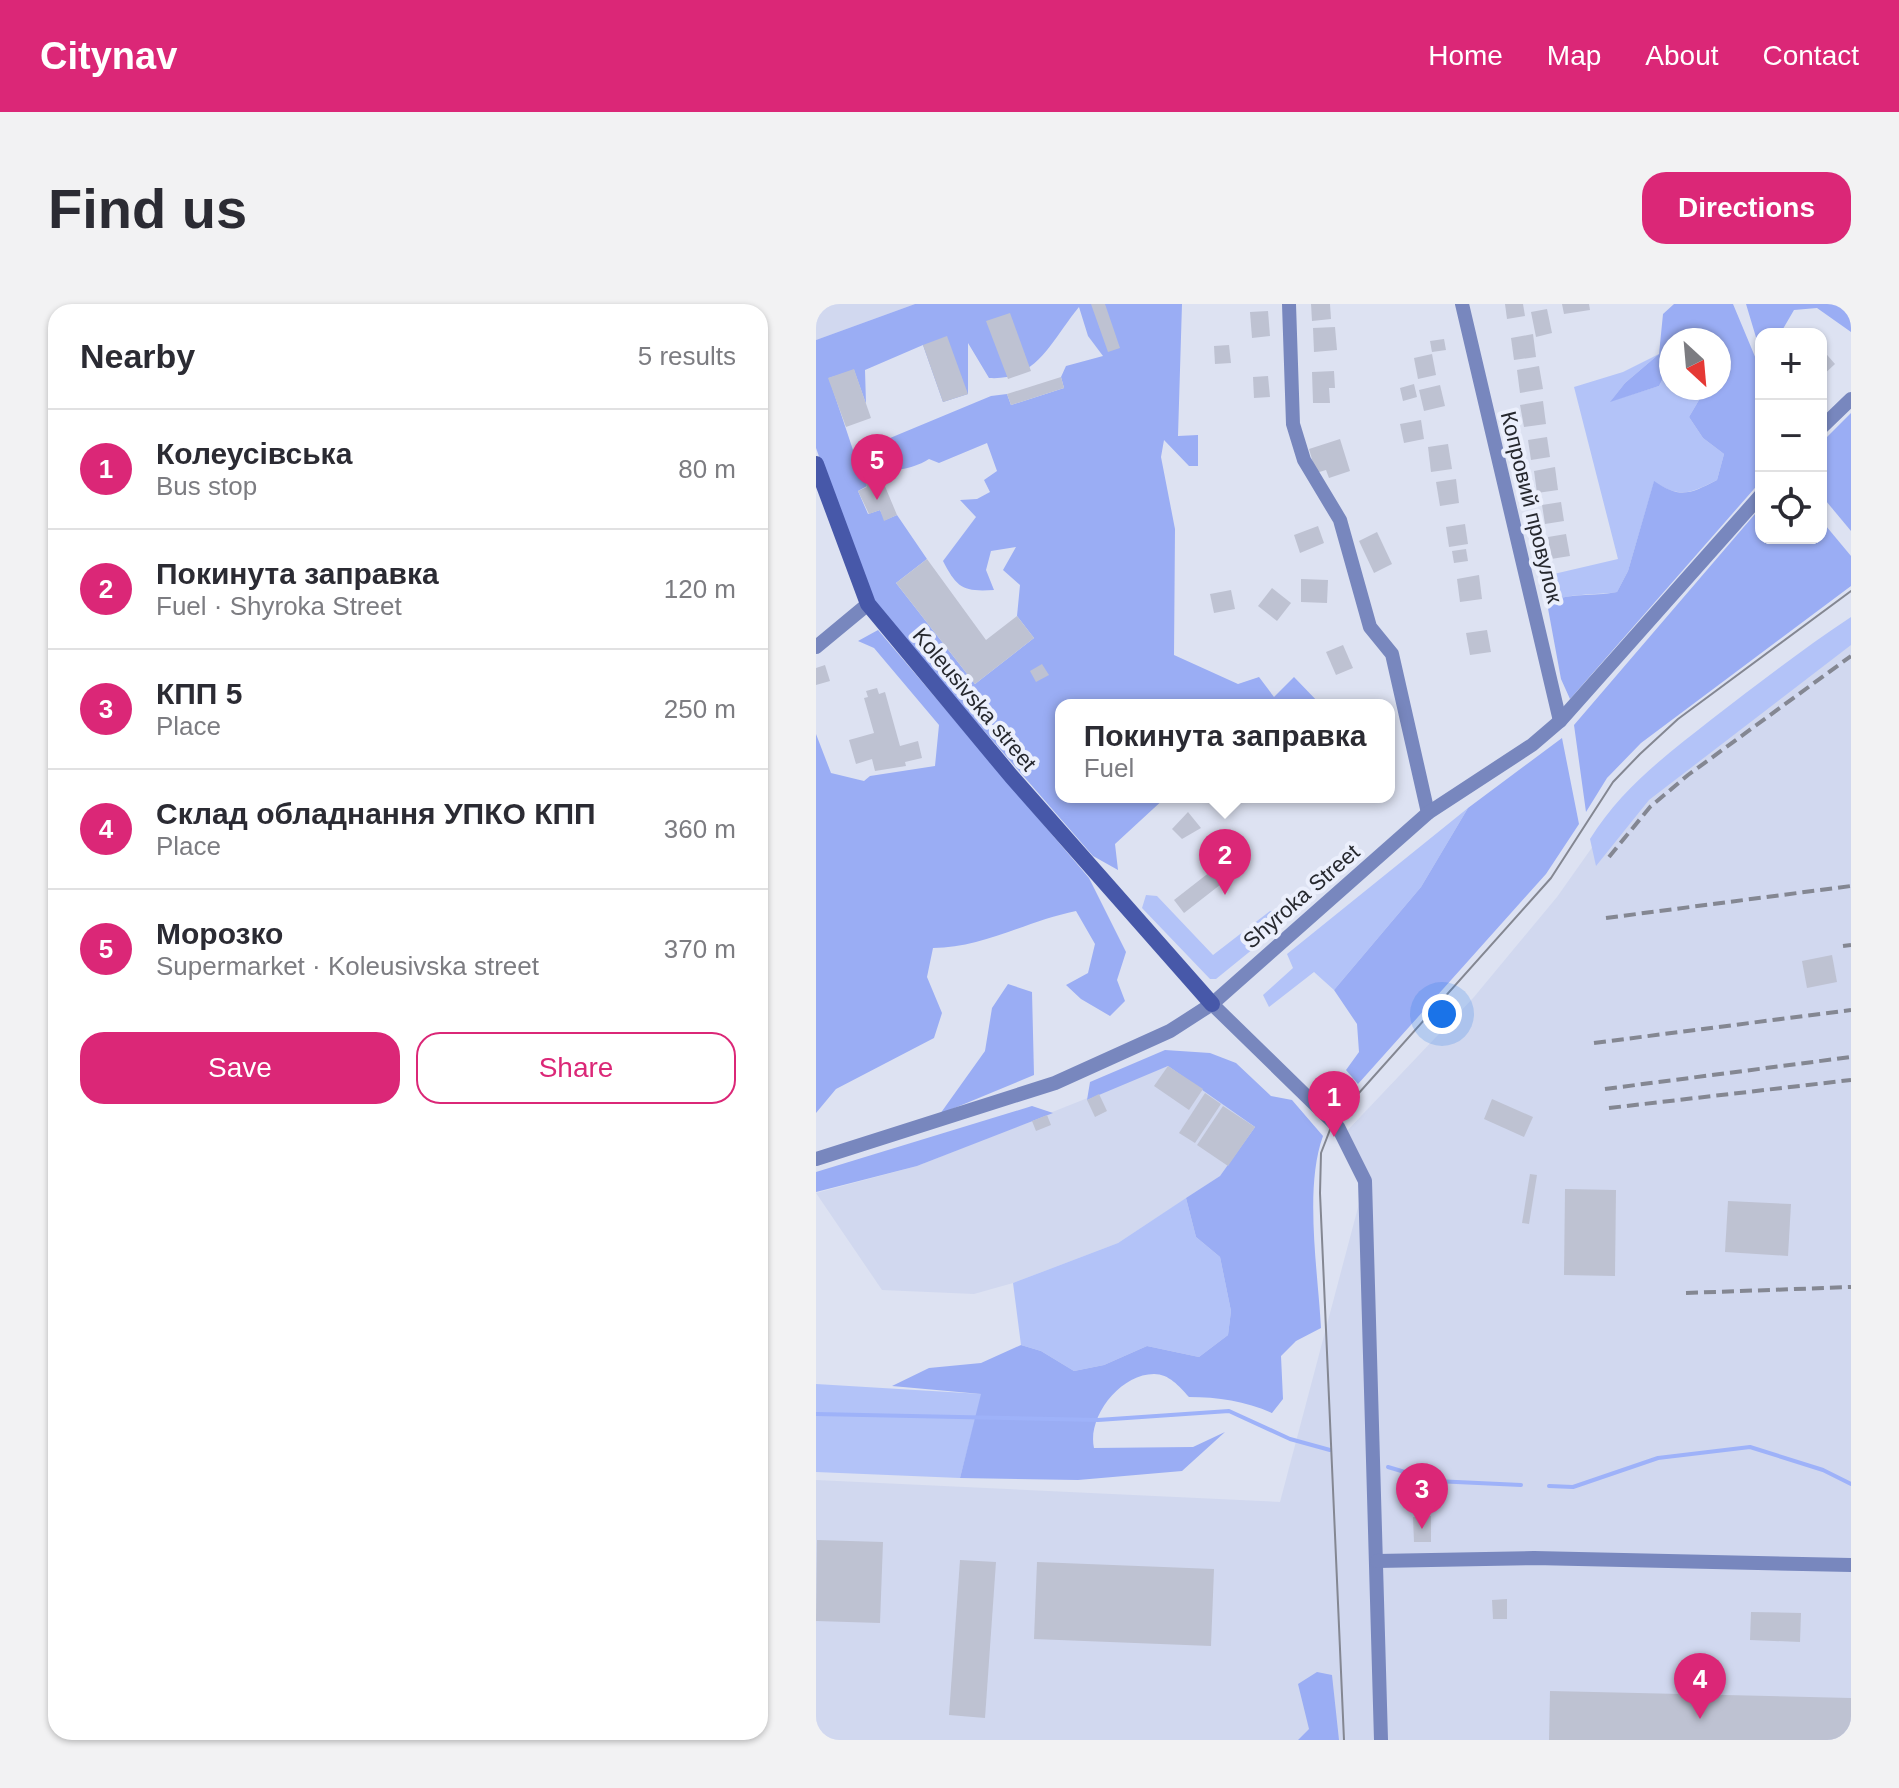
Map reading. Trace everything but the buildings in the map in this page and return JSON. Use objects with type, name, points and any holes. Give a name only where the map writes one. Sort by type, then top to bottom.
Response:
[{"type":"street","points":[[1289,304],[1293,424],[1304,460],[1340,520],[1370,627],[1392,654],[1428,813]]},
{"type":"street","name":"Копровий провулок","points":[[1462,304],[1560,721]]},
{"type":"street","points":[[1827,422],[1851,399]]},
{"type":"street","name":"Koleusivska street","points":[[816,464],[868,604],[1011,776],[1212,1004]]},
{"type":"street","name":"Shyroka Street","points":[[816,1159],[1055,1083],[1170,1031],[1212,1004],[1428,813],[1532,745],[1560,721],[1755,502]]},
{"type":"street","points":[[816,647],[868,604]]},
{"type":"street","points":[[1212,1004],[1338,1127],[1365,1181],[1381,1740]]},
{"type":"street","points":[[1377,1561],[1534,1558],[1851,1565]]},
{"type":"shaded area","points":[[816,304],[915,304],[816,340]]},
{"type":"shaded area","points":[[915,304],[1182,304],[1178,436],[1198,435],[1198,466],[1189,466],[1164,440],[1161,457],[1175,529],[1174,655],[1238,684],[1259,677],[1274,697],[1294,677],[1315,699],[1055,699],[1055,803],[1159,803],[1115,844],[1118,870],[1093,856],[870,600],[816,448],[816,340]],"holes":[[[1079,307],[1088,336],[1103,356],[1066,366],[1061,377],[1064,388],[1011,405],[1007,394],[991,396],[854,453],[829,378],[854,370],[866,404],[865,370],[923,345],[943,402],[968,394],[968,343],[989,378],[1006,377],[1031,366]],[[987,443],[997,471],[984,480],[990,492],[977,499],[960,500],[976,517],[943,561],[962,586],[994,590],[986,570],[991,551],[1016,547],[1003,570],[1020,585],[1017,616],[1034,638],[975,684],[896,583],[927,559],[897,515],[885,520],[880,510],[868,514],[858,491],[867,486],[864,479],[872,476],[914,466],[929,459],[939,463]]]},
{"type":"shaded area","points":[[1674,304],[1733,304],[1755,357],[1755,488],[1570,699],[1561,679],[1547,603],[1564,597],[1617,592],[1628,571],[1654,481],[1678,492],[1699,489],[1717,480],[1724,454],[1703,438],[1689,417],[1699,400],[1731,400],[1731,328],[1662,328],[1663,314]]},
{"type":"shaded area","points":[[1746,304],[1851,304],[1851,332],[1817,308],[1794,310],[1784,328],[1755,328],[1755,334]]},
{"type":"shaded area","points":[[1659,354],[1625,383],[1611,401],[1659,386],[1659,400],[1699,400],[1689,417],[1703,438],[1724,454],[1717,480],[1685,492],[1654,482],[1628,571],[1617,592],[1573,596],[1547,603],[1541,577],[1618,559],[1574,387],[1623,372]]},
{"type":"shaded area","points":[[1659,354],[1659,386],[1610,402],[1625,383]]},
{"type":"shaded area","points":[[1851,413],[1851,531],[1827,502],[1827,437]]},
{"type":"shaded area","points":[[1755,514],[1755,544],[1827,544],[1827,527],[1851,556],[1851,586],[1641,743],[1607,778],[1586,812],[1574,725]]},
{"type":"shaded area","points":[[1851,617],[1851,645],[1649,800],[1596,866],[1590,839],[1630,789],[1712,719]]},
{"type":"shaded area","points":[[878,630],[1089,878],[1126,952],[1117,980],[1125,1001],[1110,1016],[1081,999],[1066,985],[1088,973],[1095,944],[1076,911],[969,944],[933,948],[927,977],[942,1013],[934,1038],[836,1089],[816,1113],[816,734],[831,773],[864,781],[870,776],[935,766],[939,725],[874,648],[858,641]]},
{"type":"shaded area","points":[[1851,637],[1851,1740],[816,1740],[816,1480],[1280,1502],[1365,1181],[1344,1134],[1474,997],[1557,897],[1627,798]]},
{"type":"shaded area","points":[[1562,738],[1579,824],[1546,874],[1358,1084],[1346,1070],[1359,1052],[1357,1024],[1334,990],[1421,887],[1468,808]]},
{"type":"shaded area","points":[[1468,808],[1421,887],[1334,990],[1314,972],[1269,1007],[1263,995],[1293,968],[1287,954]]},
{"type":"shaded area","points":[[1146,895],[1157,896],[1213,955],[1270,911],[1286,916],[1285,923],[1216,979],[1210,979],[1142,908]]},
{"type":"shaded area","points":[[1008,984],[1032,992],[1034,1075],[940,1114],[985,1051],[992,1008]]},
{"type":"shaded area","points":[[1165,1050],[1210,1053],[1236,1063],[1271,1096],[1292,1100],[1323,1136],[1317,1157],[1313,1205],[1321,1328],[1296,1341],[1281,1356],[1283,1399],[1272,1413],[1231,1400],[1189,1397],[1173,1381],[1154,1374],[1129,1381],[1118,1389],[1096,1423],[1094,1448],[1193,1447],[1225,1432],[1182,1471],[1078,1480],[960,1478],[981,1394],[892,1386],[929,1368],[981,1363],[1021,1345],[1041,1351],[1074,1371],[1104,1365],[1147,1346],[1199,1357],[1228,1335],[1231,1311],[1220,1257],[1196,1237],[1186,1198],[1220,1176],[1255,1127],[1168,1066],[1087,1100],[1090,1082]]},
{"type":"shaded area","points":[[1168,1066],[1255,1127],[1228,1166],[1220,1176],[1118,1243],[1013,1283],[974,1294],[882,1290],[816,1193],[917,1166]]},
{"type":"shaded area","points":[[1032,1106],[1053,1113],[917,1166],[816,1192],[816,1172]]},
{"type":"shaded area","points":[[1186,1198],[1196,1237],[1220,1257],[1231,1311],[1228,1335],[1199,1357],[1147,1346],[1104,1365],[1074,1371],[1041,1351],[1021,1345],[1013,1283],[1118,1243]]},
{"type":"shaded area","points":[[816,1384],[982,1394],[960,1478],[816,1472]]},
{"type":"shaded area","points":[[1317,1672],[1332,1675],[1339,1740],[1298,1740],[1309,1729],[1298,1684]]},
{"type":"waterway","points":[[816,1414],[1098,1420],[1229,1411],[1290,1439],[1330,1450]]},
{"type":"waterway","points":[[1549,1486],[1573,1487],[1658,1458],[1750,1447],[1823,1470],[1851,1484]]},
{"type":"waterway","points":[[1388,1467],[1435,1481],[1521,1485]]},
{"type":"tram line","points":[[1344,1740],[1320,1193],[1321,1153],[1333,1122],[1551,878],[1613,782],[1640,754],[1678,719],[1851,591]]},
{"type":"railway","points":[[1609,857],[1650,807],[1688,775],[1851,656]]},
{"type":"railway","points":[[1606,918],[1851,886]]},
{"type":"railway","points":[[1843,946],[1851,945]]},
{"type":"railway","points":[[1594,1043],[1851,1010]]},
{"type":"railway","points":[[1605,1089],[1851,1057]]},
{"type":"railway","points":[[1609,1108],[1851,1080]]},
{"type":"railway","points":[[1686,1293],[1851,1287]]},
{"type":"place","name":"Морозко","points":[[877,500]]},
{"type":"place","name":"Покинута заправка","points":[[1225,895]]},
{"type":"place","name":"Колеусівська","points":[[1334,1137]]},
{"type":"place","name":"КПП 5","points":[[1422,1529]]},
{"type":"place","name":"Склад обладнання УПКО КПП","points":[[1700,1719]]}]
